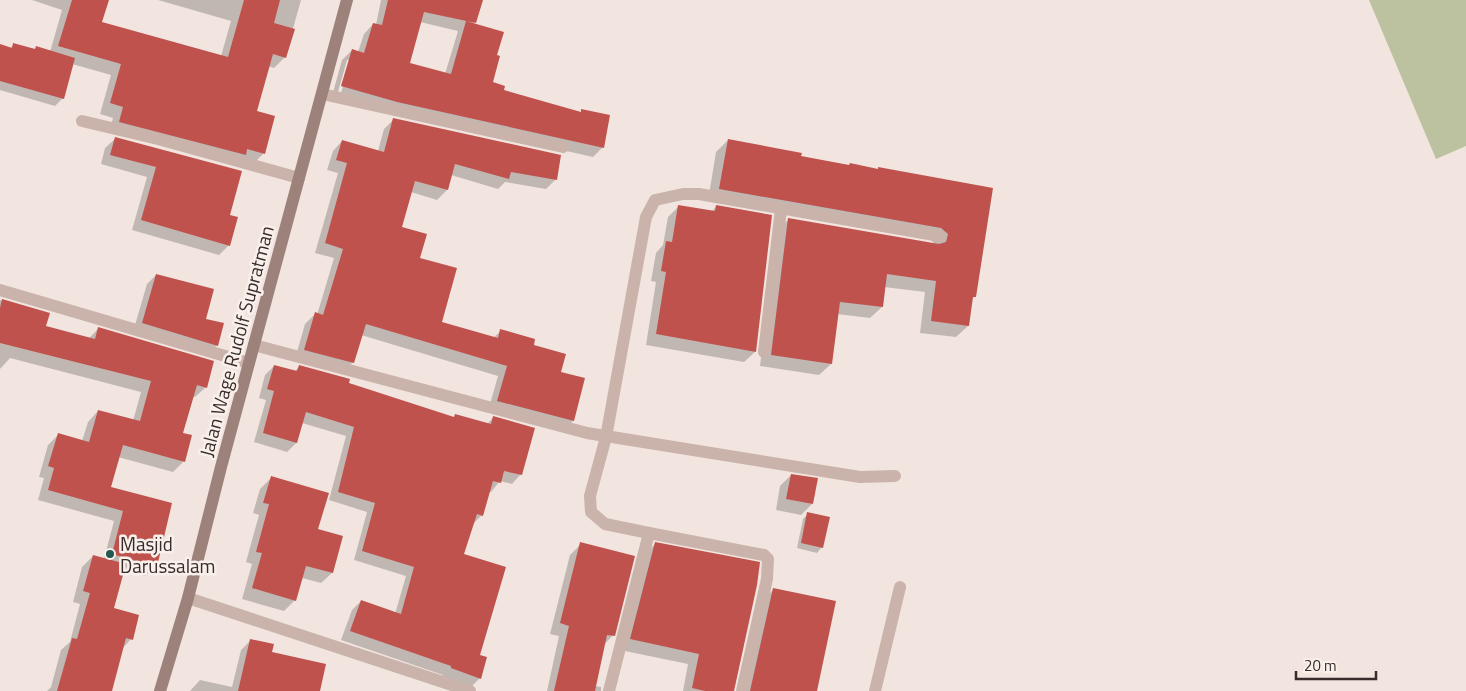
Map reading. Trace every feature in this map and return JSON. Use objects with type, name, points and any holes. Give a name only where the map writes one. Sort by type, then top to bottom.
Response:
[{"type":"street","name":"Jalan Wage Rudolf Supratman","points":[[160,691],[188,598],[347,0]]},
{"type":"street","points":[[322,94],[563,147]]},
{"type":"street","points":[[82,121],[158,139],[299,178]]},
{"type":"street","points":[[742,691],[767,579],[768,559],[764,555],[605,524],[591,512],[590,496],[606,437],[646,217],[655,200],[683,194],[699,194],[940,236]]},
{"type":"street","points":[[764,352],[781,209]]},
{"type":"street","points":[[0,290],[249,363]]},
{"type":"street","points":[[254,345],[554,425],[606,437],[860,477],[895,476]]},
{"type":"street","points":[[609,691],[649,533]]},
{"type":"street","points":[[875,691],[900,587]]},
{"type":"street","points":[[188,598],[470,691]]},
{"type":"green space","points":[[1369,0],[1466,0],[1466,146],[1436,159]]},
{"type":"building","points":[[72,0],[109,0],[102,22],[228,57],[244,0],[280,0],[274,23],[295,29],[286,58],[273,54],[257,111],[275,116],[265,154],[247,149],[246,155],[119,122],[123,107],[110,103],[121,64],[58,46]]},
{"type":"building","points":[[388,0],[483,0],[476,23],[424,12],[410,63],[451,74],[466,21],[504,32],[497,55],[500,56],[493,82],[505,86],[504,90],[581,112],[581,109],[610,115],[604,148],[397,102],[341,86],[352,49],[364,53],[373,23],[382,25]]},
{"type":"building","points":[[13,43],[35,49],[36,46],[75,58],[64,99],[0,81],[0,44],[12,48]]},
{"type":"building","points":[[393,118],[561,155],[557,180],[511,172],[509,179],[455,164],[448,190],[415,181],[402,227],[427,234],[420,258],[457,268],[442,322],[498,338],[500,329],[535,339],[534,345],[566,354],[561,372],[585,378],[574,421],[497,401],[507,366],[366,324],[354,363],[304,350],[315,312],[323,315],[343,249],[325,243],[347,163],[336,160],[342,140],[384,152]]},
{"type":"building","points":[[115,137],[242,171],[230,215],[238,217],[230,246],[141,220],[156,167],[110,155]]},
{"type":"building","points":[[728,139],[802,153],[801,156],[849,165],[850,163],[878,169],[878,167],[993,188],[976,297],[973,297],[969,326],[931,321],[936,281],[887,274],[883,307],[840,302],[832,364],[771,355],[788,218],[939,244],[946,242],[948,234],[941,228],[719,189]]},
{"type":"building","points":[[678,205],[715,211],[716,205],[772,215],[756,352],[656,334],[666,272],[661,271],[666,241],[672,242]]},
{"type":"building","points":[[156,274],[214,289],[206,319],[224,323],[218,346],[142,323]]},
{"type":"building","points":[[2,299],[50,313],[46,326],[95,339],[98,327],[214,361],[207,388],[197,385],[183,433],[192,435],[185,462],[123,445],[111,487],[172,503],[157,567],[112,554],[123,511],[48,490],[54,468],[48,466],[58,433],[89,442],[98,410],[140,421],[151,381],[0,343],[0,308]]},
{"type":"building","points":[[274,365],[297,371],[299,365],[350,379],[349,383],[454,417],[455,414],[491,424],[493,416],[535,428],[522,475],[504,471],[501,483],[493,481],[483,516],[477,514],[464,554],[506,567],[480,655],[487,657],[481,679],[451,668],[451,666],[350,631],[361,600],[401,614],[414,567],[362,551],[375,503],[338,492],[354,427],[306,412],[297,443],[263,433],[274,391],[267,389]]},
{"type":"building","points":[[791,474],[818,478],[813,504],[786,499]]},
{"type":"building","points":[[271,476],[329,493],[318,529],[343,536],[333,573],[306,566],[296,601],[252,588],[262,553],[256,552],[269,504],[263,503]]},
{"type":"building","points":[[807,512],[830,517],[823,548],[801,543]]},
{"type":"building","points":[[580,542],[635,556],[615,636],[607,635],[595,691],[554,691],[569,626],[560,623]]},
{"type":"building","points":[[655,542],[760,562],[757,585],[734,691],[705,691],[692,688],[699,654],[630,639]]},
{"type":"building","points":[[93,555],[126,564],[114,608],[139,615],[133,640],[126,638],[112,691],[57,691],[72,638],[77,639],[90,593],[83,591]]},
{"type":"building","points":[[773,588],[836,601],[817,691],[750,691]]},
{"type":"building","points":[[250,639],[274,644],[272,652],[326,664],[320,691],[238,691]]},
{"type":"place","name":"Masjid Darussalam","points":[[110,554]]}]
